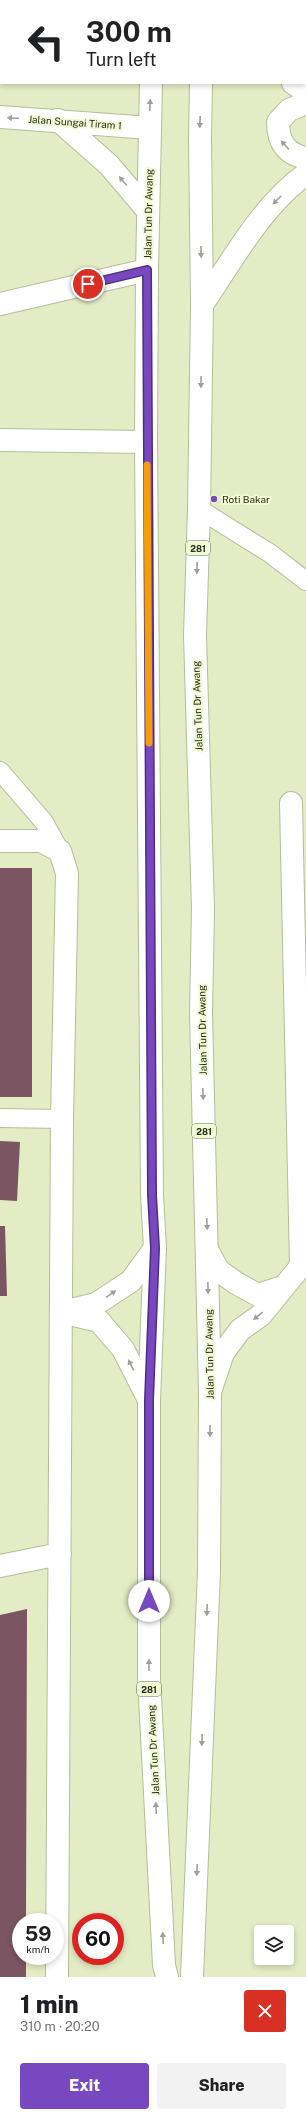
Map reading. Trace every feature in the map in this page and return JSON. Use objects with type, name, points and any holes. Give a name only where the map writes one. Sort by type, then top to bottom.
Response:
[{"type":"main road","name":"Jalan Tun Dr Awang","points":[[151,84],[147,270],[146,442],[152,1195],[155,1248],[149,1400],[149,1678],[164,1965],[167,1977]]},
{"type":"main road","name":"Jalan Tun Dr Awang","points":[[192,1977],[209,1571],[210,1392],[208,1249],[201,1013],[203,909],[195,635],[199,509],[202,305],[200,137],[201,84]]},
{"type":"main road","points":[[294,84],[306,92]]},
{"type":"main road","points":[[306,103],[289,110],[278,122],[278,136],[283,146],[298,157],[306,158]]},
{"type":"main road","name":"Jalan Sungai Tiram 1","points":[[0,117],[58,120],[150,128]]},
{"type":"main road","points":[[58,120],[109,165],[148,211]]},
{"type":"main road","points":[[202,305],[269,208],[306,174]]},
{"type":"main road","points":[[0,304],[147,270]]},
{"type":"main road","points":[[0,440],[146,442]]},
{"type":"main road","points":[[210,1392],[223,1353],[240,1330],[261,1315],[283,1287],[304,1266],[291,803]]},
{"type":"main road","points":[[0,841],[41,841],[60,852],[67,873],[62,1119],[57,1977]]},
{"type":"main road","points":[[61,1312],[96,1304],[131,1281],[155,1248]]},
{"type":"main road","points":[[208,1249],[218,1270],[236,1283],[258,1295],[283,1287]]},
{"type":"main road","points":[[61,1312],[98,1321],[123,1349],[149,1400]]},
{"type":"main road","points":[[0,1566],[60,1554]]},
{"type":"lane","points":[[199,509],[271,554],[306,581]]},
{"type":"lane","points":[[0,771],[44,822],[60,852]]},
{"type":"lane","points":[[0,1118],[62,1119]]},
{"type":"building","points":[[0,868],[32,868],[32,1097],[0,1097]]},
{"type":"building","points":[[0,1141],[20,1142],[17,1201],[0,1200]]},
{"type":"building","points":[[0,1226],[5,1226],[7,1296],[0,1296]]},
{"type":"building","points":[[27,1609],[26,1913],[12,1913],[12,1965],[26,1965],[26,1977],[0,1977],[0,1615]]},
{"type":"slow traffic","points":[[147,465],[149,743]]},
{"type":"place","name":"Roti Bakar","points":[[214,499]]},
{"type":"route","points":[[88,284],[147,270],[146,442],[152,1195],[155,1248],[149,1400],[149,1601]]}]
